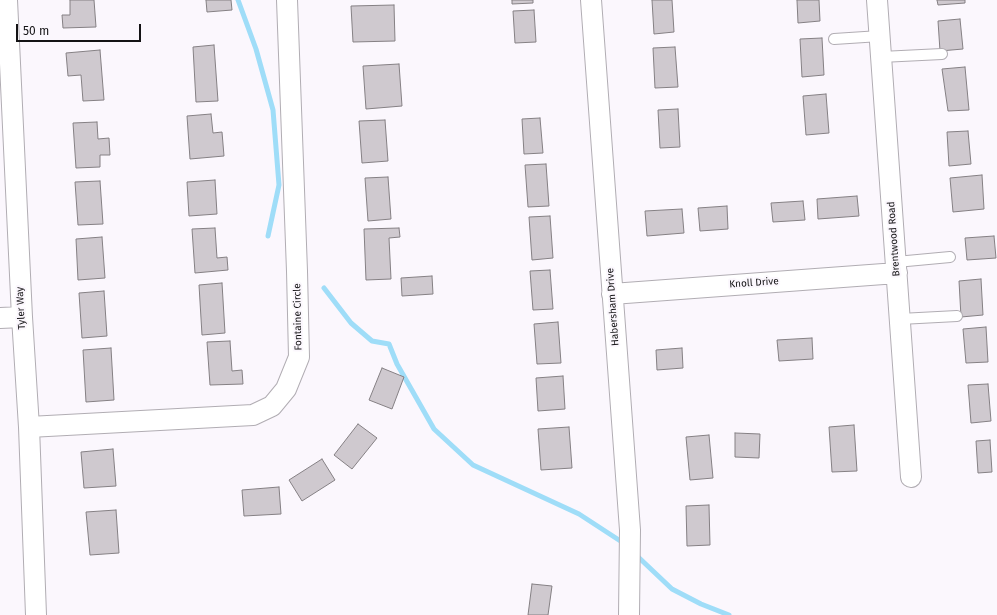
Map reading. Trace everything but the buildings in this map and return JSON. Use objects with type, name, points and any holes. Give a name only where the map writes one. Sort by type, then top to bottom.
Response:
[{"type":"street","name":"Tyler Way","points":[[7,0],[5,42],[29,427],[36,615]]},
{"type":"street","name":"Fontaine Circle","points":[[29,427],[253,414],[272,406],[286,389],[299,358],[287,0]]},
{"type":"street","name":"Habersham Drive","points":[[590,0],[630,530],[630,615]]},
{"type":"street","name":"Brentwood Road","points":[[877,0],[910,477]]},
{"type":"street","name":"Knoll Drive","points":[[612,294],[896,268]]},
{"type":"street","points":[[0,318],[22,317]]},
{"type":"lane","points":[[834,38],[880,36]]},
{"type":"lane","points":[[881,57],[942,54]]},
{"type":"lane","points":[[896,268],[950,257]]},
{"type":"lane","points":[[900,319],[957,316]]},
{"type":"waterway","points":[[238,0],[256,49],[273,110],[279,185],[268,236]]},
{"type":"waterway","points":[[324,288],[351,323],[372,341],[389,344],[397,364],[434,429],[473,465],[579,514],[625,544]]},
{"type":"waterway","points":[[635,554],[672,589],[701,604],[729,615]]}]
